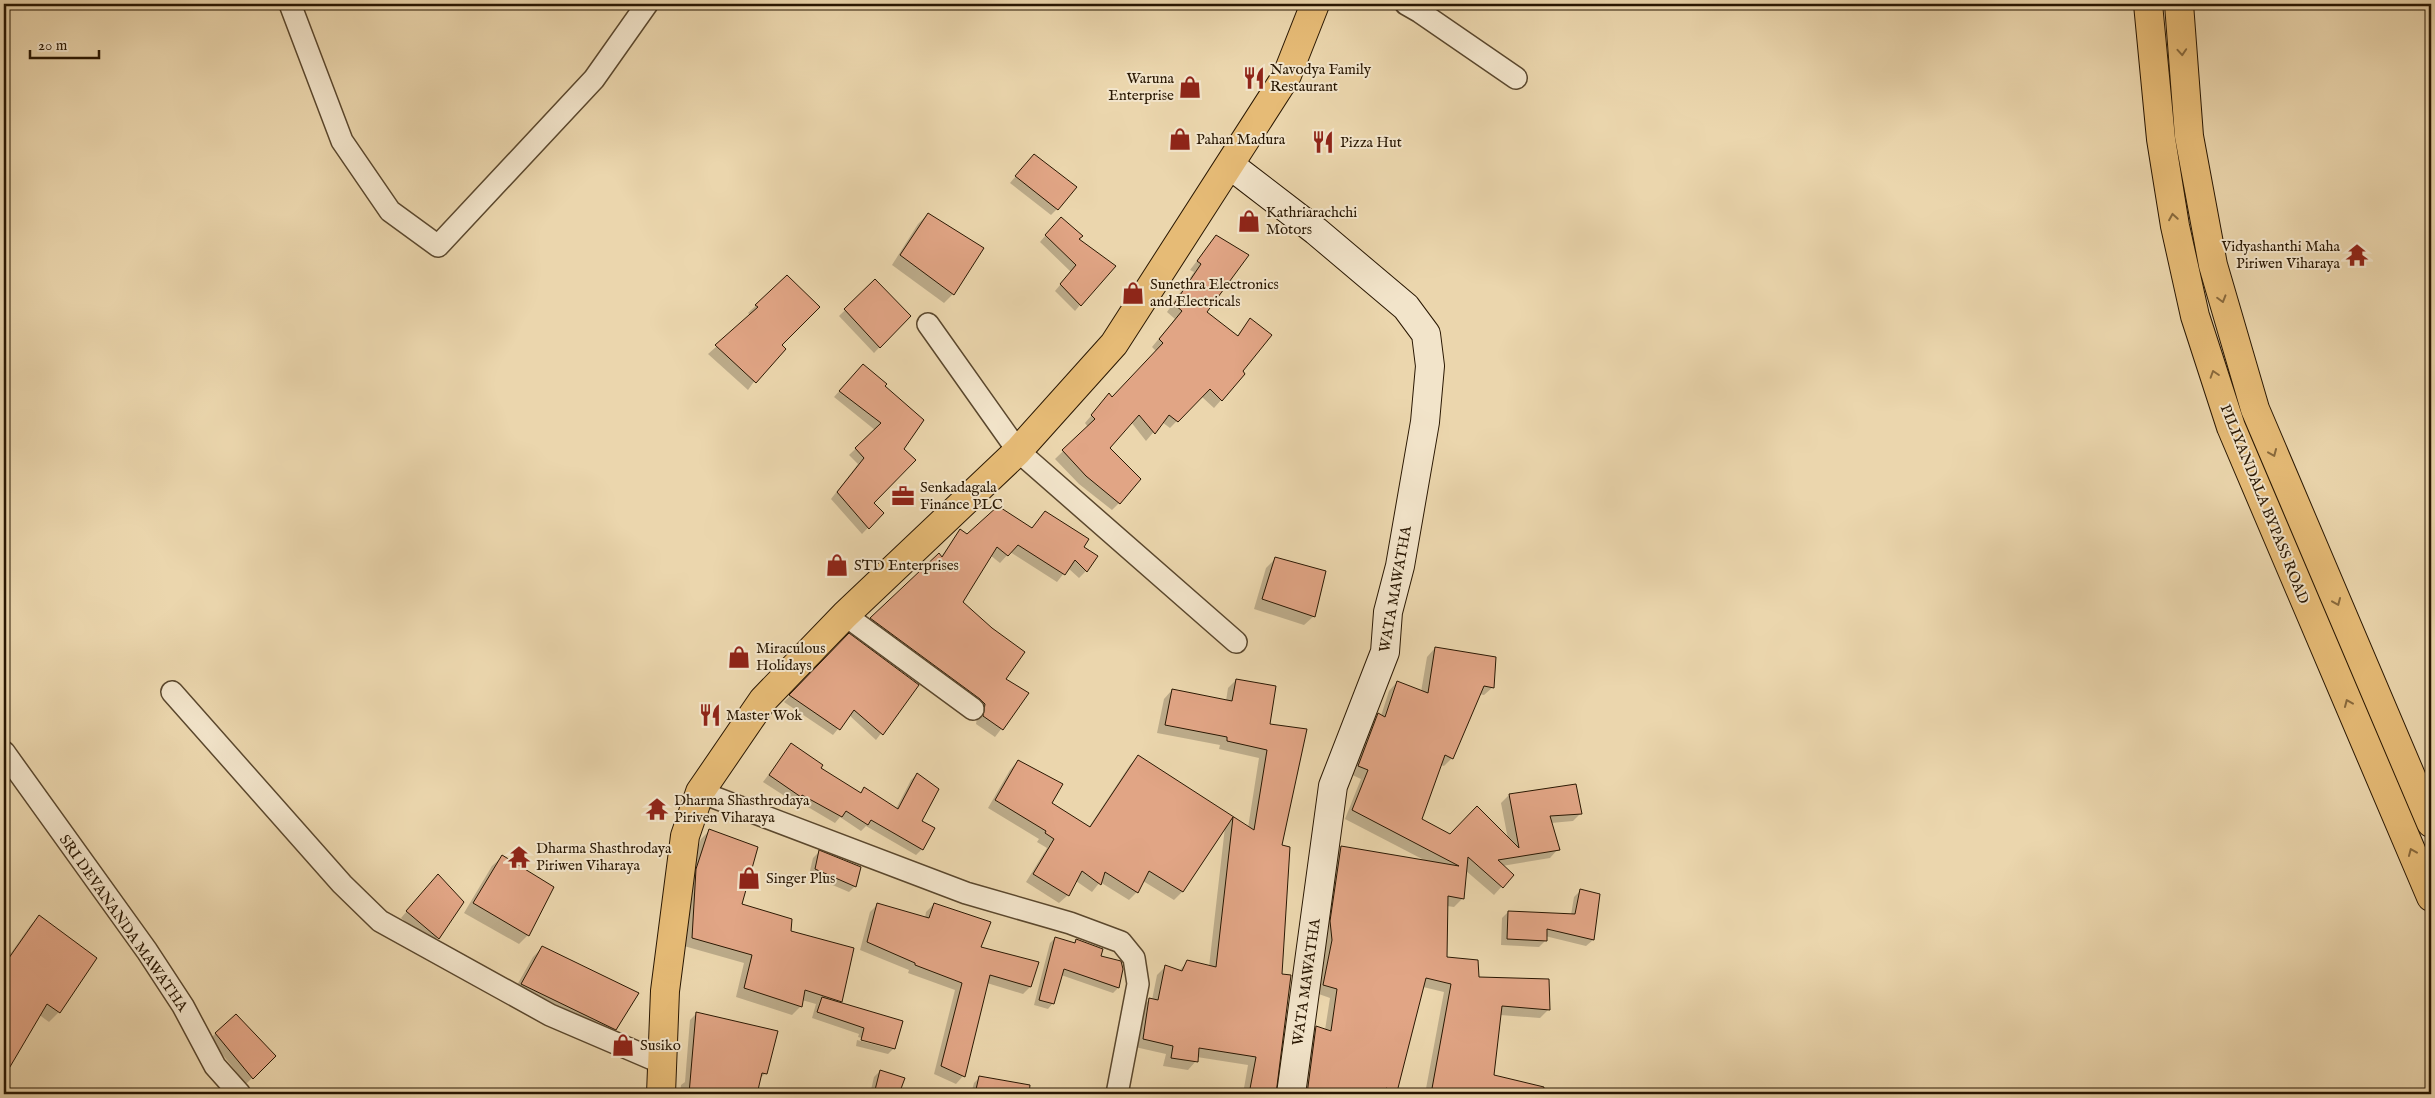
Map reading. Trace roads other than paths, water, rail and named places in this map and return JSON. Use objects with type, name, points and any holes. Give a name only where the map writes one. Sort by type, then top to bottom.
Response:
[{"type":"main road","points":[[661,1094],[665,991],[685,836],[700,792],[763,700],[845,615],[1018,451],[1114,344],[1287,75],[1315,4]]},
{"type":"main road","name":"PILIYANDALA BYPASS ROAD","points":[[2148,4],[2161,139],[2175,226],[2198,325],[2231,427],[2431,897]]},
{"type":"main road","name":"PILIYANDALA BYPASS ROAD","points":[[2178,4],[2189,136],[2213,265],[2254,408],[2431,824]]},
{"type":"street","points":[[290,4],[342,141],[390,211],[438,246],[594,79],[647,4]]},
{"type":"street","points":[[1406,4],[1516,78]]},
{"type":"street","name":"WATA MAWATHA","points":[[1230,165],[1316,231],[1406,307],[1426,334],[1430,366],[1426,422],[1400,566],[1388,612],[1385,652],[1333,786],[1291,1094]]},
{"type":"street","points":[[928,324],[1018,451],[1236,642]]},
{"type":"street","points":[[845,615],[973,709]]},
{"type":"street","points":[[172,692],[342,884],[380,921],[550,1015],[662,1063]]},
{"type":"street","name":"SRI DEVANANDA MAWATHA","points":[[4,752],[147,952],[183,1006],[215,1066],[240,1094]]},
{"type":"street","points":[[700,792],[966,893],[1070,923],[1121,942],[1134,958],[1138,984],[1117,1094]]},
{"type":"place","name":"Navodya Family Restaurant","points":[[1254,78]]},
{"type":"place","name":"Waruna Enterprise","points":[[1190,87]]},
{"type":"place","name":"Pahan Madura","points":[[1180,139]]},
{"type":"place","name":"Pizza Hut","points":[[1323,142]]},
{"type":"place","name":"Kathriarachchi Motors","points":[[1249,221]]},
{"type":"place","name":"Vidyashanthi Maha Piriwen Viharaya","points":[[2357,255]]},
{"type":"place","name":"Sunethra Electronics and Electricals","points":[[1133,293]]},
{"type":"place","name":"Senkadagala Finance PLC","points":[[903,496]]},
{"type":"place","name":"STD Enterprises","points":[[837,565]]},
{"type":"place","name":"Miraculous Holidays","points":[[739,657]]},
{"type":"place","name":"Master Wok","points":[[710,715]]},
{"type":"place","name":"Dharma Shasthrodaya Piriven Viharaya","points":[[657,809]]},
{"type":"place","name":"Dharma Shasthrodaya Piriwen Viharaya","points":[[519,857]]},
{"type":"place","name":"Singer Plus","points":[[749,878]]},
{"type":"place","name":"Susiko","points":[[623,1045]]}]
